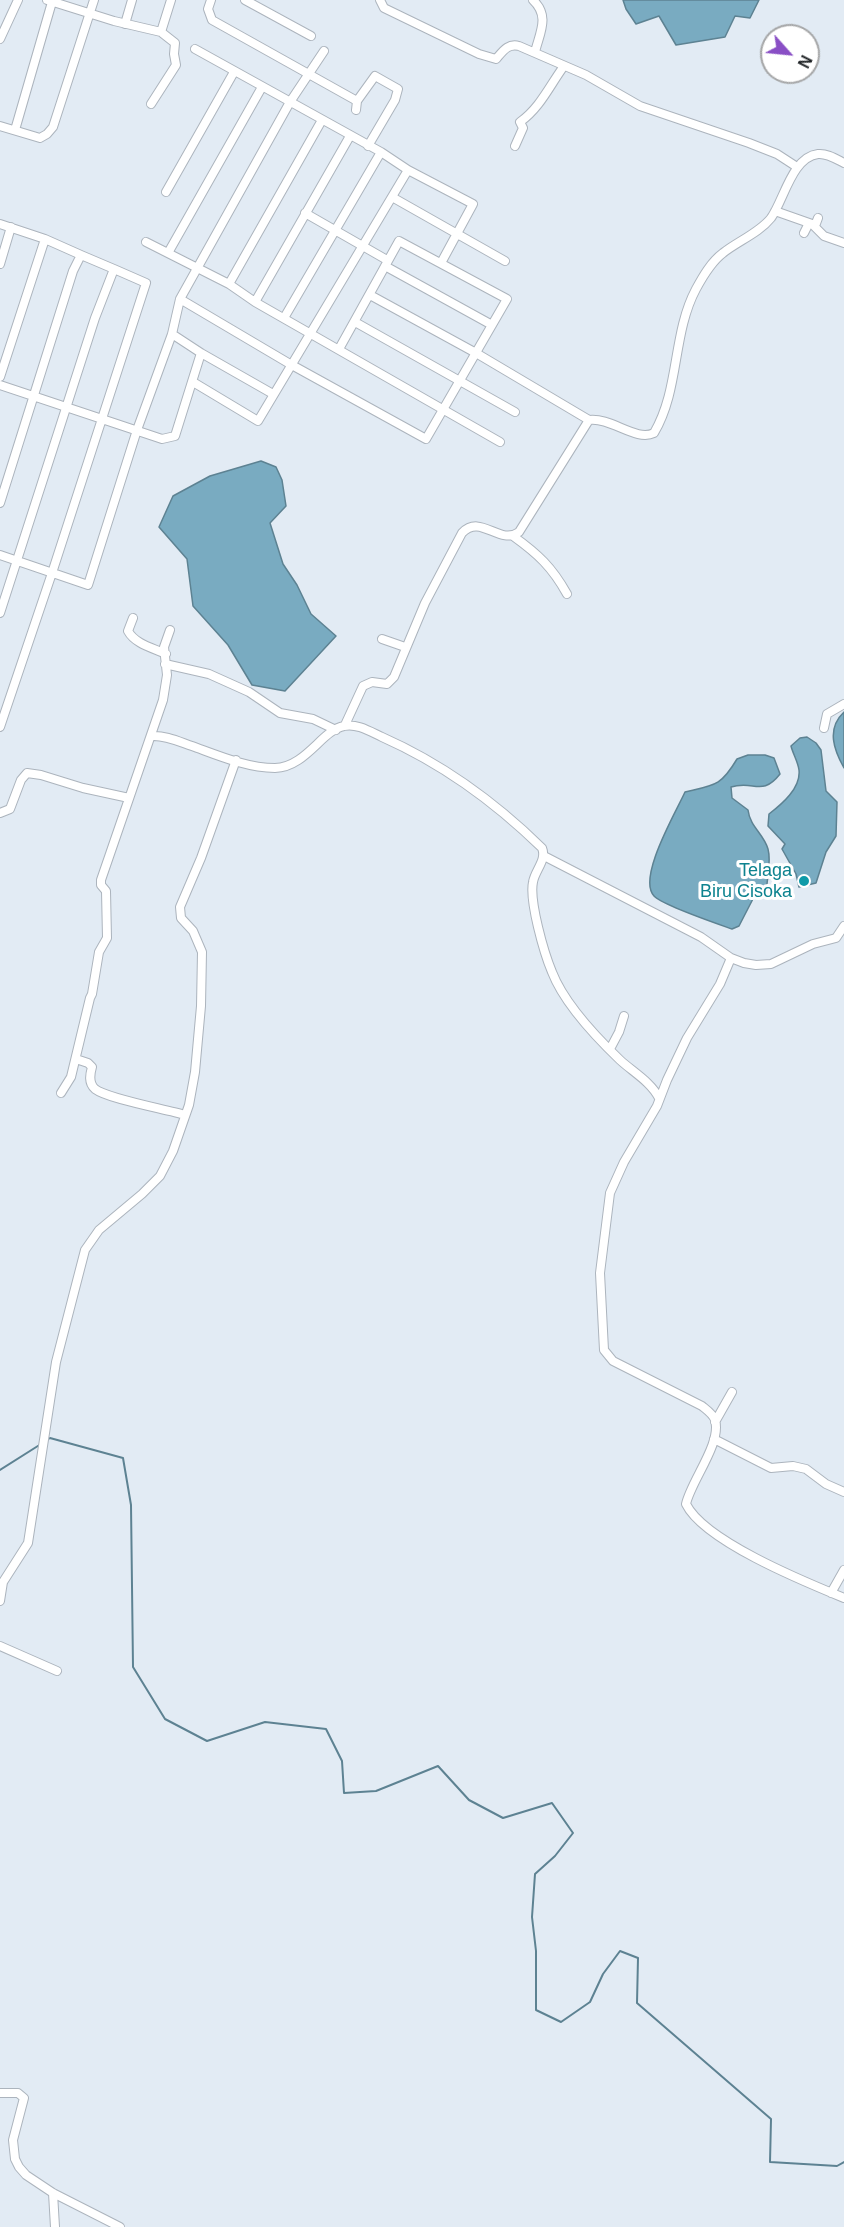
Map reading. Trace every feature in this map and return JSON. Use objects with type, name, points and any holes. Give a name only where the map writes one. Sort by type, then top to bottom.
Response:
[{"type":"street","points":[[0,39],[18,0]]},
{"type":"street","points":[[0,126],[40,138],[53,127],[94,0]]},
{"type":"street","points":[[125,24],[132,0]]},
{"type":"street","points":[[160,32],[171,0]]},
{"type":"street","points":[[211,0],[208,9],[212,20],[308,73],[356,106],[375,76],[399,89],[368,147]]},
{"type":"street","points":[[245,0],[311,36]]},
{"type":"street","points":[[380,0],[384,8],[479,54],[496,59],[506,48],[513,45],[535,52],[592,78],[640,106],[749,143],[777,154],[797,166]]},
{"type":"street","points":[[533,0],[541,7],[543,19],[535,52]]},
{"type":"street","points":[[15,130],[50,1],[90,15],[160,32],[175,43],[174,54],[177,63],[151,104]]},
{"type":"street","points":[[195,50],[473,204],[441,263]]},
{"type":"street","points":[[0,555],[88,585],[137,430],[172,334],[180,299],[290,102],[324,51]]},
{"type":"street","points":[[515,146],[523,128],[520,122],[530,115],[542,100],[564,66]]},
{"type":"street","points":[[166,192],[234,72]]},
{"type":"street","points":[[168,253],[262,87]]},
{"type":"street","points":[[229,284],[322,120]]},
{"type":"street","points":[[255,302],[350,136]]},
{"type":"street","points":[[284,318],[381,152]]},
{"type":"street","points":[[370,295],[476,353],[590,420],[599,419],[648,436],[654,434],[670,393],[680,330],[695,291],[710,266],[721,254],[766,223],[775,211],[797,166],[818,154],[844,162]]},
{"type":"street","points":[[192,382],[258,421],[408,170]]},
{"type":"street","points":[[392,197],[505,261]]},
{"type":"street","points":[[775,211],[812,225],[824,236],[844,243]]},
{"type":"street","points":[[305,213],[492,325]]},
{"type":"street","points":[[804,233],[818,218]]},
{"type":"street","points":[[0,224],[45,239],[146,283],[0,727]]},
{"type":"street","points":[[0,264],[11,227]]},
{"type":"street","points":[[0,377],[45,239]]},
{"type":"street","points":[[180,299],[290,364],[426,439],[507,299],[399,240],[339,349]]},
{"type":"street","points":[[146,242],[229,284],[255,302],[500,442]]},
{"type":"street","points":[[0,503],[73,271],[81,255]]},
{"type":"street","points":[[0,613],[95,318],[114,269]]},
{"type":"street","points":[[355,322],[515,412]]},
{"type":"street","points":[[172,334],[273,394]]},
{"type":"street","points":[[0,384],[162,439],[175,436],[201,353]]},
{"type":"street","points":[[513,536],[519,532],[590,420]]},
{"type":"street","points":[[345,725],[363,686],[372,682],[387,684],[392,680],[405,647],[467,527],[473,525],[513,536],[536,552],[560,581],[567,594]]},
{"type":"street","points":[[133,618],[128,632],[130,636],[166,654]]},
{"type":"street","points":[[61,1094],[71,1077],[92,994],[99,952],[107,938],[106,893],[101,880],[163,700],[167,675],[164,647],[170,630]]},
{"type":"street","points":[[382,639],[405,647]]},
{"type":"street","points":[[165,664],[209,674],[249,692],[280,713],[313,719],[336,730]]},
{"type":"street","points":[[824,728],[827,714],[844,704]]},
{"type":"street","points":[[152,736],[236,760],[267,767],[282,767],[304,756],[345,725],[358,726],[435,762],[454,775],[542,848],[544,856],[532,885],[540,937],[552,972],[565,997],[610,1049],[655,1090],[659,1098]]},
{"type":"street","points":[[0,1601],[3,1582],[28,1543],[39,1458],[56,1362],[85,1250],[99,1230],[160,1176],[173,1151],[185,1115],[195,1072],[201,1006],[202,952],[193,931],[181,918],[179,912],[236,760]]},
{"type":"street","points":[[0,813],[10,809],[21,780],[27,773],[129,798]]},
{"type":"street","points":[[544,856],[701,937],[731,958],[756,965],[771,964],[813,944],[831,941],[836,938],[844,926]]},
{"type":"street","points":[[715,1422],[712,1415],[702,1406],[606,1356],[600,1273],[608,1200],[624,1162],[657,1106],[687,1038],[720,984],[731,958]]},
{"type":"street","points":[[610,1049],[624,1016]]},
{"type":"street","points":[[76,1059],[92,1067],[89,1079],[94,1088],[115,1097],[185,1115]]},
{"type":"street","points":[[732,1392],[715,1422],[714,1439],[687,1496],[686,1504],[690,1511],[721,1539],[844,1598]]},
{"type":"street","points":[[714,1439],[771,1468],[793,1466],[806,1469],[826,1484],[844,1492]]},
{"type":"street","points":[[831,1593],[844,1570]]},
{"type":"street","points":[[0,1646],[57,1671]]},
{"type":"street","points":[[0,2093],[18,2092],[24,2098],[14,2140],[15,2159],[26,2175],[53,2193],[120,2227]]},
{"type":"street","points":[[53,2193],[55,2227]]},
{"type":"water","points":[[623,0],[759,0],[750,18],[735,16],[725,37],[676,45],[659,16],[636,24]]},
{"type":"water","points":[[261,461],[276,467],[282,480],[286,506],[270,523],[283,564],[297,585],[311,614],[336,636],[285,691],[252,685],[228,645],[193,606],[187,559],[159,527],[173,496],[210,476]]},
{"type":"water","points":[[844,712],[844,768],[837,754],[833,732],[838,719]]},
{"type":"water","name":"Telaga Biru Cisoka","points":[[807,737],[821,750],[826,791],[837,802],[836,836],[826,852],[816,883],[799,887],[796,874],[782,849],[785,844],[768,826],[769,814],[794,789],[799,777],[798,764],[791,746],[800,738]]},
{"type":"water","name":"Telaga Biru Cisoka","points":[[748,755],[765,755],[774,758],[780,774],[768,785],[731,787],[732,798],[748,810],[751,821],[766,844],[769,858],[767,884],[756,893],[739,926],[732,929],[659,900],[654,896],[650,887],[650,875],[660,845],[685,792],[716,783],[726,775],[737,759]]},
{"type":"waterway","points":[[45,1441],[50,1438],[123,1458],[131,1505],[133,1667],[165,1719],[207,1741],[265,1722],[326,1729],[342,1761],[344,1793],[376,1791],[438,1766],[469,1800],[503,1818],[552,1803],[573,1833],[555,1856],[535,1874],[532,1917],[536,1951],[536,2010],[561,2022],[590,2002],[603,1974],[620,1951],[638,1958],[637,2003],[771,2119],[770,2162],[837,2166],[844,2162]]},
{"type":"waterway","points":[[0,1470],[41,1444]]},
{"type":"place","name":"Telaga Biru Cisoka","points":[[804,881]]}]
